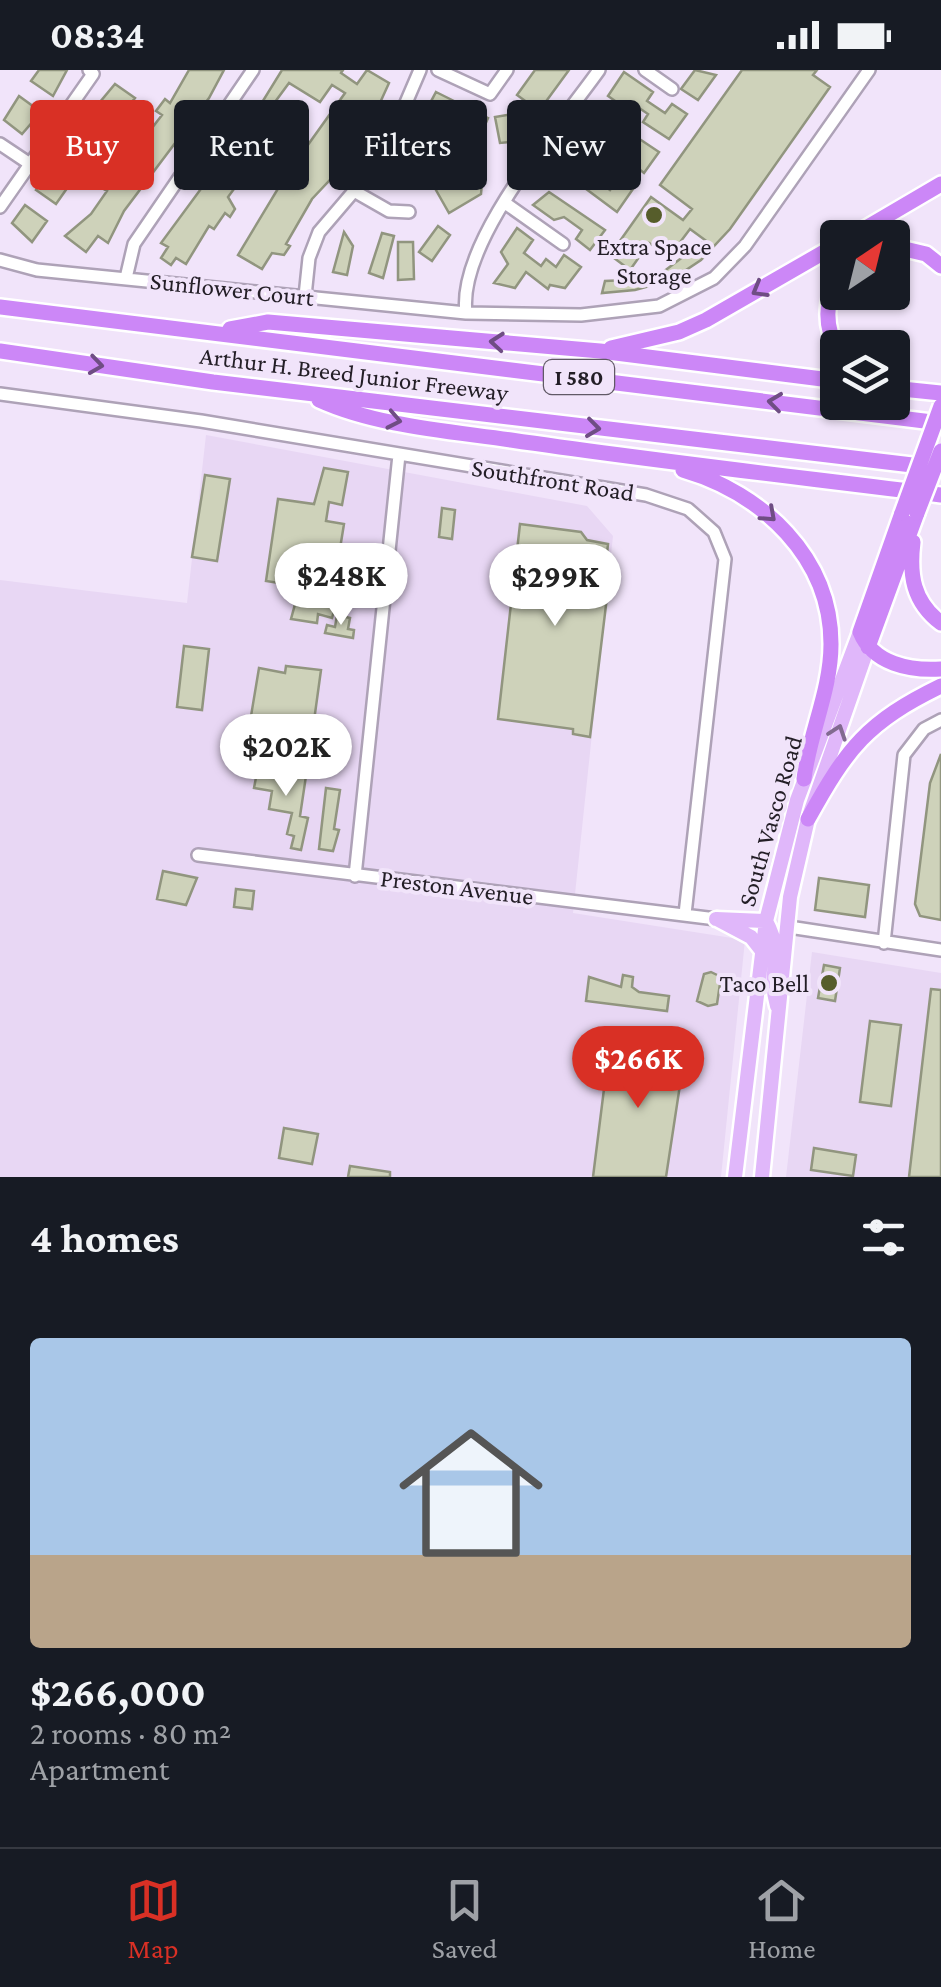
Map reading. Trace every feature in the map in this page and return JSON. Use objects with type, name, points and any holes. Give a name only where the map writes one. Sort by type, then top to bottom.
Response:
[{"type":"highway","points":[[880,220],[941,184]]},
{"type":"highway","points":[[910,250],[926,254],[941,266]]},
{"type":"highway","points":[[600,351],[679,332],[820,254]]},
{"type":"highway","name":"Arthur H. Breed Junior Freeway","points":[[0,307],[216,332],[936,429]]},
{"type":"highway","points":[[216,332],[268,322],[600,351],[820,379]]},
{"type":"highway","name":"Arthur H. Breed Junior Freeway","points":[[0,351],[302,392],[941,469]]},
{"type":"highway","points":[[910,389],[941,393]]},
{"type":"highway","points":[[302,392],[342,410],[376,417],[651,461],[941,495]]},
{"type":"highway","name":"South Vasco Road","points":[[864,639],[910,513],[941,406]]},
{"type":"highway","name":"South Vasco Road","points":[[910,513],[941,451]]},
{"type":"highway","points":[[651,461],[718,480],[750,498],[802,551],[820,586],[831,646],[804,780]]},
{"type":"highway","points":[[910,513],[912,580],[925,609],[941,623]]},
{"type":"highway","points":[[864,639],[901,667],[941,669]]},
{"type":"highway","points":[[808,819],[857,742],[893,709],[941,686]]},
{"type":"main road","name":"South Vasco Road","points":[[735,1177],[766,922],[804,780],[864,639]]},
{"type":"main road","name":"South Vasco Road","points":[[762,1177],[790,897],[808,819],[864,639]]},
{"type":"main road","points":[[773,898],[779,916],[789,927]]},
{"type":"main road","points":[[716,919],[766,922],[778,944],[772,987],[778,1012]]},
{"type":"main road","points":[[716,919],[751,937],[762,951]]},
{"type":"street","points":[[75,100],[93,74],[89,70]]},
{"type":"street","points":[[126,278],[134,244],[253,70]]},
{"type":"street","points":[[438,70],[490,94],[507,70]]},
{"type":"street","points":[[578,100],[599,70]]},
{"type":"street","points":[[645,70],[672,89]]},
{"type":"street","name":"Sunflower Court","points":[[0,260],[37,270],[466,313],[614,312],[658,306],[714,278],[745,246],[870,70]]},
{"type":"street","points":[[305,296],[308,258],[319,232],[354,191],[396,126],[419,73]]},
{"type":"street","points":[[0,144],[30,164],[0,207]]},
{"type":"street","points":[[466,313],[463,290],[478,242],[515,190]]},
{"type":"street","points":[[354,191],[390,211],[409,212]]},
{"type":"street","points":[[506,203],[563,244]]},
{"type":"street","name":"Southfront Road","points":[[0,394],[201,421],[646,495],[688,509],[714,532],[724,559],[685,914]]},
{"type":"street","points":[[355,876],[399,456]]},
{"type":"street","points":[[884,943],[904,755],[924,729],[941,720]]},
{"type":"street","name":"Preston Avenue","points":[[198,855],[716,919]]},
{"type":"street","points":[[789,927],[941,950]]},
{"type":"shaded area","points":[[206,435],[587,506],[613,536],[573,913],[745,940],[721,1177],[0,1177],[0,580],[187,603]]},
{"type":"shaded area","points":[[812,952],[941,973],[941,1177],[786,1177]]},
{"type":"building","points":[[39,70],[67,70],[53,96],[31,81]]},
{"type":"building","points":[[189,70],[224,70],[207,100],[174,100],[174,145],[154,171],[154,125],[162,115],[156,111],[165,99],[170,103]]},
{"type":"building","points":[[282,70],[343,70],[341,73],[357,84],[367,70],[389,83],[381,100],[340,100],[345,93],[332,85],[320,102],[289,83],[276,100],[263,100]]},
{"type":"building","points":[[535,70],[569,70],[547,100],[524,100],[517,95]]},
{"type":"building","points":[[695,70],[716,75],[698,100],[681,89]]},
{"type":"building","points":[[742,70],[817,70],[813,75],[830,87],[730,229],[701,260],[671,280],[635,290],[602,293],[605,281],[650,279],[646,285],[705,240],[690,229],[675,249],[669,246],[665,253],[649,243],[630,270],[610,255],[651,197],[683,220],[692,209],[660,185]]},
{"type":"building","points":[[624,72],[653,92],[647,101],[665,113],[672,104],[687,114],[669,139],[643,122],[648,114],[641,109],[641,100],[614,100],[608,96]]},
{"type":"building","points":[[115,84],[135,98],[133,100],[102,100]]},
{"type":"building","points":[[436,92],[452,100],[432,100]]},
{"type":"building","points":[[19,96],[30,104],[30,125],[22,134],[4,120]]},
{"type":"building","points":[[329,115],[329,181],[312,199],[286,244],[290,246],[284,255],[272,253],[262,269],[238,255],[277,190],[309,190],[309,143]]},
{"type":"building","points":[[507,115],[507,142],[500,143],[495,117]]},
{"type":"building","points":[[641,140],[659,152],[644,173],[641,171]]},
{"type":"building","points":[[36,190],[66,190],[56,204]]},
{"type":"building","points":[[140,190],[108,243],[98,236],[86,252],[65,236],[91,214],[107,191]]},
{"type":"building","points":[[200,190],[233,190],[228,197],[235,209],[230,217],[225,213],[214,229],[209,226],[186,264],[176,258],[171,265],[161,258],[168,247],[161,243]]},
{"type":"building","points":[[436,190],[481,190],[481,194],[449,213]]},
{"type":"building","points":[[587,190],[632,190],[617,212]]},
{"type":"building","points":[[549,192],[605,230],[590,250],[576,239],[582,230],[564,217],[554,220],[533,205]]},
{"type":"building","points":[[25,205],[47,221],[32,242],[12,223]]},
{"type":"building","points":[[438,226],[450,235],[432,261],[419,252]]},
{"type":"building","points":[[517,228],[533,240],[524,253],[541,266],[546,259],[556,267],[564,255],[581,267],[565,288],[550,285],[548,289],[526,272],[515,288],[494,283],[508,264],[501,252]]},
{"type":"building","points":[[344,232],[353,246],[347,275],[333,272]]},
{"type":"building","points":[[382,233],[394,236],[383,278],[369,273]]},
{"type":"building","points":[[398,242],[413,242],[414,279],[398,280]]},
{"type":"building","points":[[324,468],[348,472],[342,505],[329,502],[326,521],[344,524],[338,561],[327,559],[324,583],[343,586],[344,576],[363,579],[361,596],[266,581],[278,499],[314,504]]},
{"type":"building","points":[[205,475],[230,479],[217,561],[192,557]]},
{"type":"building","points":[[442,508],[455,510],[452,539],[439,537]]},
{"type":"building","points":[[520,524],[581,532],[587,540],[608,544],[606,563],[611,564],[590,737],[573,734],[573,729],[498,719]]},
{"type":"building","points":[[297,597],[335,607],[332,618],[318,614],[317,623],[291,619]]},
{"type":"building","points":[[337,615],[350,618],[348,629],[354,630],[353,638],[325,633],[327,625],[335,627]]},
{"type":"building","points":[[184,646],[209,649],[202,710],[177,707]]},
{"type":"building","points":[[286,666],[321,670],[314,721],[251,716],[259,668],[285,673]]},
{"type":"building","points":[[941,754],[941,920],[920,916],[915,904],[930,783]]},
{"type":"building","points":[[258,767],[306,776],[300,816],[308,818],[301,850],[291,848],[294,836],[287,834],[292,813],[269,809],[272,791],[254,788]]},
{"type":"building","points":[[326,788],[340,790],[334,829],[339,830],[333,851],[319,849]]},
{"type":"building","points":[[163,871],[197,878],[186,905],[157,899]]},
{"type":"building","points":[[819,878],[869,885],[865,917],[815,910]]},
{"type":"building","points":[[236,889],[254,891],[252,909],[234,907]]},
{"type":"building","name":"Taco Bell","points":[[824,965],[840,968],[835,1001],[818,998]]},
{"type":"building","points":[[711,972],[721,977],[717,1004],[708,1006],[697,1001],[704,974]]},
{"type":"building","points":[[623,975],[633,977],[632,987],[639,992],[669,996],[667,1011],[586,1001],[589,977],[621,987]]},
{"type":"building","points":[[931,989],[941,990],[941,1177],[909,1177]]},
{"type":"building","points":[[870,1021],[901,1025],[891,1106],[860,1102]]},
{"type":"building","points":[[610,1041],[685,1052],[666,1177],[593,1177]]},
{"type":"building","points":[[284,1128],[318,1134],[312,1164],[279,1158]]},
{"type":"building","points":[[814,1148],[856,1155],[853,1176],[811,1170]]},
{"type":"building","points":[[350,1166],[390,1172],[390,1177],[348,1177]]},
{"type":"place","name":"Extra Space Storage","points":[[654,215]]},
{"type":"place","name":"Taco Bell","points":[[829,983]]}]
